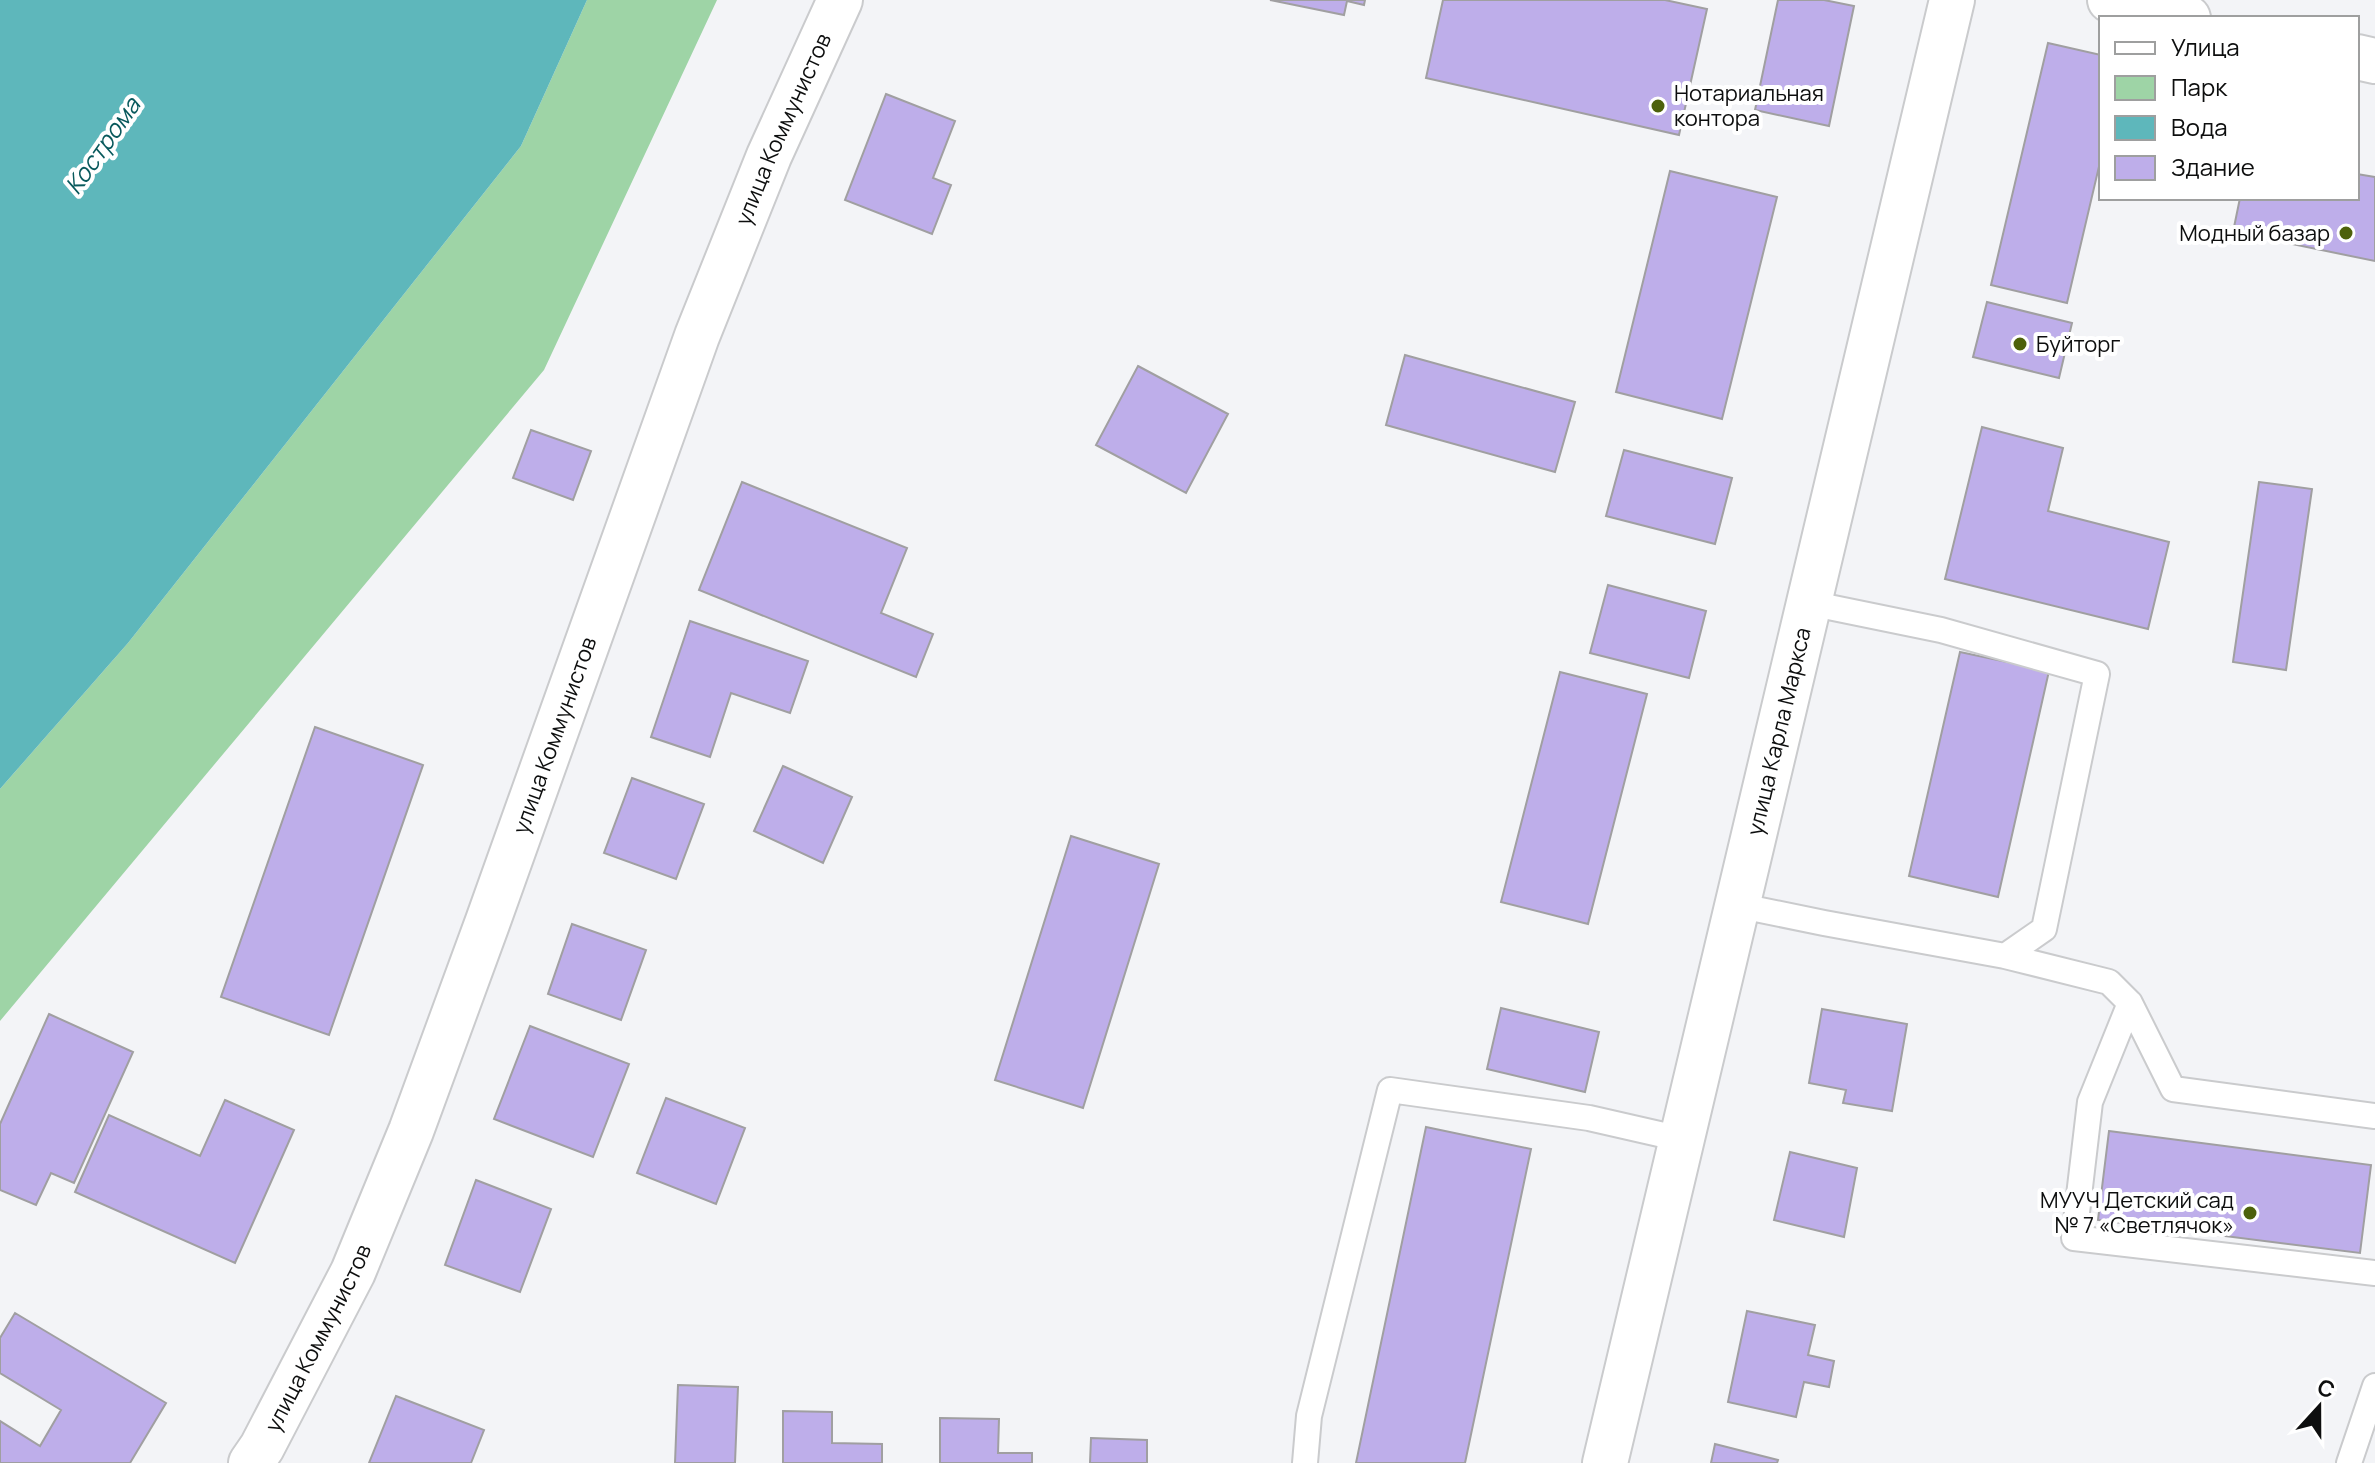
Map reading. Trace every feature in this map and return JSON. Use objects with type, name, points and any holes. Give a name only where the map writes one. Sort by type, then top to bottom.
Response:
[{"type":"main road","name":"улица Коммунистов","points":[[251,1463],[353,1272],[411,1131],[697,336],[769,156],[840,0]]},
{"type":"main road","name":"улица Карла Маркса","points":[[1605,1463],[1952,0]]},
{"type":"main road","points":[[2110,0],[2179,16]]},
{"type":"lane","points":[[1809,603],[1941,630],[2097,674],[2044,929],[2005,956]]},
{"type":"lane","points":[[1736,905],[2005,956],[2109,982],[2130,1003],[2173,1089],[2375,1116]]},
{"type":"lane","points":[[2130,1003],[2090,1102],[2074,1238],[2375,1273]]},
{"type":"lane","points":[[1305,1463],[1309,1416],[1390,1090],[1589,1118],[1681,1139]]},
{"type":"lane","points":[[2349,1463],[2375,1386]]},
{"type":"green space","points":[[587,0],[717,0],[544,370],[0,1021],[0,789],[128,643],[521,146]]},
{"type":"water","name":"Кострома","points":[[0,0],[587,0],[521,146],[128,643],[0,789]]},
{"type":"building","points":[[1270,0],[1365,0],[1364,5],[1347,1],[1344,15]]},
{"type":"building","points":[[1443,0],[1665,0],[1707,9],[1679,135],[1426,78]]},
{"type":"building","points":[[1778,0],[1824,0],[1854,6],[1829,126],[1755,110]]},
{"type":"building","points":[[2048,43],[2099,55],[2099,167],[2067,303],[1991,285]]},
{"type":"building","points":[[886,94],[955,121],[933,178],[951,185],[932,234],[845,200]]},
{"type":"building","points":[[1670,171],[1777,197],[1722,419],[1616,392]]},
{"type":"building","points":[[2359,174],[2375,177],[2375,261],[2233,232],[2240,200],[2359,200]]},
{"type":"building","points":[[1987,302],[2072,323],[2059,378],[1973,357]]},
{"type":"building","points":[[1405,355],[1575,402],[1555,472],[1386,425]]},
{"type":"building","points":[[1138,366],[1228,414],[1186,493],[1096,445]]},
{"type":"building","points":[[1982,427],[2063,448],[2048,511],[2169,542],[2148,629],[1945,579]]},
{"type":"building","points":[[531,430],[591,451],[573,500],[513,478]]},
{"type":"building","points":[[1624,450],[1732,478],[1715,544],[1606,516]]},
{"type":"building","points":[[742,482],[907,548],[881,613],[933,634],[916,677],[699,590]]},
{"type":"building","points":[[2259,482],[2312,489],[2286,670],[2233,662]]},
{"type":"building","points":[[1608,585],[1706,611],[1689,678],[1590,653]]},
{"type":"building","points":[[690,621],[808,661],[790,713],[731,693],[710,757],[651,737]]},
{"type":"building","points":[[1960,652],[2049,671],[1998,897],[1909,876]]},
{"type":"building","points":[[1560,672],[1647,694],[1588,924],[1501,902]]},
{"type":"building","points":[[315,727],[423,765],[329,1035],[221,997]]},
{"type":"building","points":[[783,766],[852,797],[823,863],[754,831]]},
{"type":"building","points":[[632,778],[704,804],[676,879],[604,853]]},
{"type":"building","points":[[1071,836],[1159,864],[1083,1108],[995,1080]]},
{"type":"building","points":[[572,924],[646,950],[621,1020],[548,994]]},
{"type":"building","points":[[1501,1008],[1599,1032],[1585,1092],[1487,1069]]},
{"type":"building","points":[[1822,1009],[1907,1024],[1892,1111],[1843,1103],[1846,1090],[1809,1083]]},
{"type":"building","points":[[49,1014],[133,1052],[74,1183],[51,1173],[36,1205],[0,1190],[0,1124]]},
{"type":"building","points":[[530,1026],[629,1064],[593,1157],[494,1119]]},
{"type":"building","points":[[666,1098],[745,1128],[716,1204],[637,1173]]},
{"type":"building","points":[[225,1100],[294,1130],[235,1263],[75,1192],[109,1115],[200,1156]]},
{"type":"building","points":[[1426,1127],[1531,1149],[1465,1463],[1356,1463]]},
{"type":"building","points":[[2109,1131],[2371,1165],[2360,1253],[2098,1220]]},
{"type":"building","points":[[1790,1152],[1857,1168],[1844,1237],[1774,1220]]},
{"type":"building","points":[[476,1180],[551,1209],[520,1292],[445,1265]]},
{"type":"building","points":[[1747,1311],[1815,1325],[1808,1355],[1834,1361],[1829,1387],[1804,1382],[1796,1417],[1728,1402]]},
{"type":"building","points":[[15,1313],[166,1403],[130,1463],[0,1463],[0,1421],[40,1446],[61,1410],[0,1373],[0,1338]]},
{"type":"building","points":[[678,1385],[738,1387],[735,1463],[675,1463]]},
{"type":"building","points":[[396,1396],[484,1430],[471,1463],[369,1463]]},
{"type":"building","points":[[783,1411],[832,1412],[832,1443],[882,1444],[882,1463],[783,1463]]},
{"type":"building","points":[[940,1418],[999,1419],[998,1453],[1032,1453],[1032,1463],[940,1463]]},
{"type":"building","points":[[1091,1438],[1147,1440],[1147,1463],[1090,1463]]},
{"type":"building","points":[[1715,1444],[1778,1460],[1777,1463],[1711,1463]]},
{"type":"place","name":"Нотариальная контора","points":[[1658,106]]},
{"type":"place","name":"Модный базар","points":[[2346,233]]},
{"type":"place","name":"Буйторг","points":[[2020,344]]},
{"type":"place","name":"МУУЧ Детский сад № 7 «Светлячок»","points":[[2250,1213]]}]
